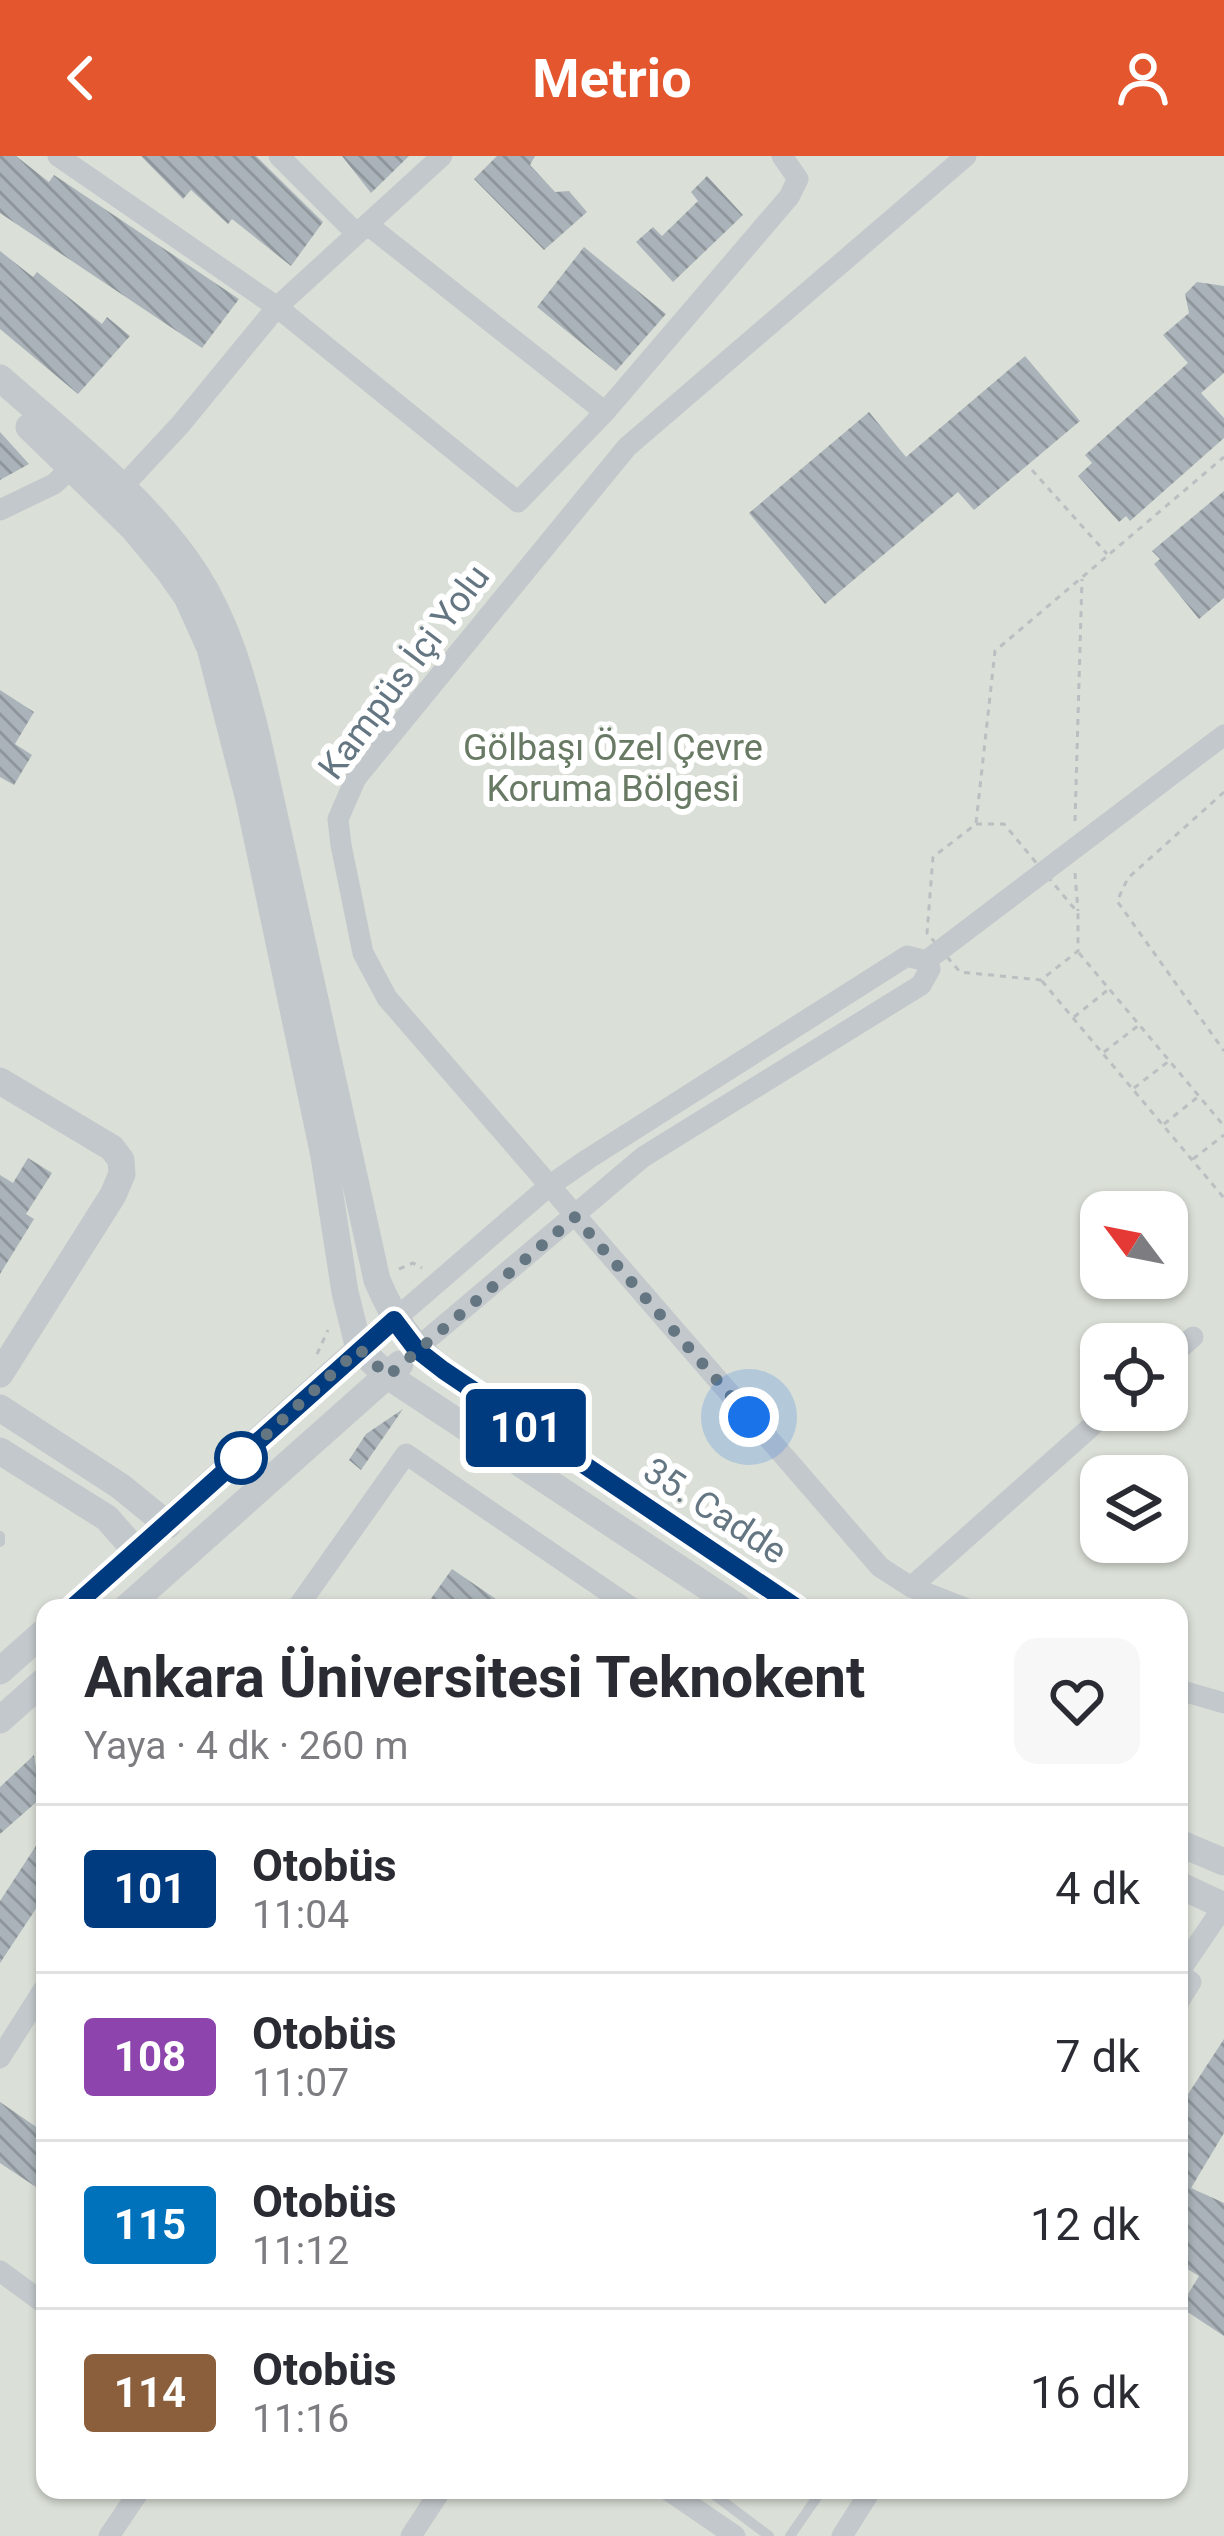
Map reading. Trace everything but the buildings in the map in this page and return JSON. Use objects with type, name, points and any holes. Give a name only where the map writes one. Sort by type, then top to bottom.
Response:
[{"type":"street","points":[[58,156],[277,308],[513,502],[526,497],[604,412],[798,185],[782,156]]},
{"type":"street","points":[[279,156],[362,230],[604,412]]},
{"type":"street","points":[[114,496],[277,308],[442,156]]},
{"type":"street","name":"Kampüs İçi Yolu","points":[[942,1599],[893,1578],[864,1550],[373,977],[363,953],[338,819],[356,778],[627,447],[967,156]]},
{"type":"street","points":[[0,378],[114,496],[187,597],[210,648],[324,1156],[345,1292],[359,1349]]},
{"type":"street","points":[[0,401],[80,461]]},
{"type":"street","points":[[0,510],[54,484],[80,461]]},
{"type":"street","name":"35. Cadde","points":[[114,496],[194,570],[237,660],[377,1280],[394,1320],[416,1349],[783,1599]]},
{"type":"street","points":[[926,961],[1224,735]]},
{"type":"street","points":[[82,1599],[359,1349],[549,1186],[892,964],[907,956],[926,961],[930,969],[921,986],[643,1157],[416,1349],[136,1599]]},
{"type":"street","points":[[0,1081],[112,1148],[121,1160],[122,1174],[105,1209],[0,1374]]},
{"type":"street","points":[[1188,1341],[1192,1337]]},
{"type":"street","name":"35. Cadde","points":[[359,1349],[388,1376],[725,1599]]},
{"type":"street","points":[[0,1408],[120,1486],[167,1525]]},
{"type":"street","points":[[911,1587],[1086,1431]]},
{"type":"street","points":[[0,1451],[107,1518],[136,1551]]},
{"type":"street","points":[[303,1599],[406,1454],[619,1599]]},
{"type":"street","points":[[0,1671],[36,1639]]},
{"type":"street","points":[[0,1720],[36,1688]]},
{"type":"street","points":[[1188,1692],[1224,1702]]},
{"type":"street","points":[[1188,1847],[1224,1862]]},
{"type":"street","points":[[1188,1889],[1224,1906],[1188,1960]]},
{"type":"street","points":[[0,2058],[36,2001]]},
{"type":"street","points":[[0,2271],[36,2297]]},
{"type":"street","points":[[109,2536],[134,2499]]},
{"type":"street","points":[[411,2536],[435,2499]]},
{"type":"street","points":[[681,2499],[735,2536]]},
{"type":"street","points":[[842,2536],[865,2499]]},
{"type":"lane","points":[[720,2499],[769,2536]]},
{"type":"lane","points":[[790,2536],[816,2499]]},
{"type":"path","points":[[976,824],[995,651],[1224,457]]},
{"type":"path","points":[[1032,470],[1108,555]]},
{"type":"path","points":[[1078,913],[1074,850],[1082,578]]},
{"type":"path","points":[[1224,792],[1128,878],[1117,901],[1224,1051]]},
{"type":"path","points":[[1078,950],[1224,1126]]},
{"type":"path","points":[[1041,980],[1223,1196]]},
{"type":"path","points":[[1072,1018],[1110,989]]},
{"type":"path","points":[[1103,1054],[1140,1025]]},
{"type":"path","points":[[1132,1089],[1169,1060]]},
{"type":"path","points":[[1162,1125],[1199,1096]]},
{"type":"path","points":[[1192,1160],[1224,1135]]},
{"type":"path","points":[[309,1366],[328,1329]]},
{"type":"green space","name":"Gölbaşı Özel Çevre Koruma Bölgesi","points":[[0,156],[1224,156],[1224,2536],[0,2536]]},
{"type":"bus line","name":"101","points":[[82,1599],[394,1320],[416,1349],[443,1370],[783,1599]]},
{"type":"route","points":[[241,1458],[230,1468],[359,1349],[388,1376],[575,1217],[749,1417]]}]
